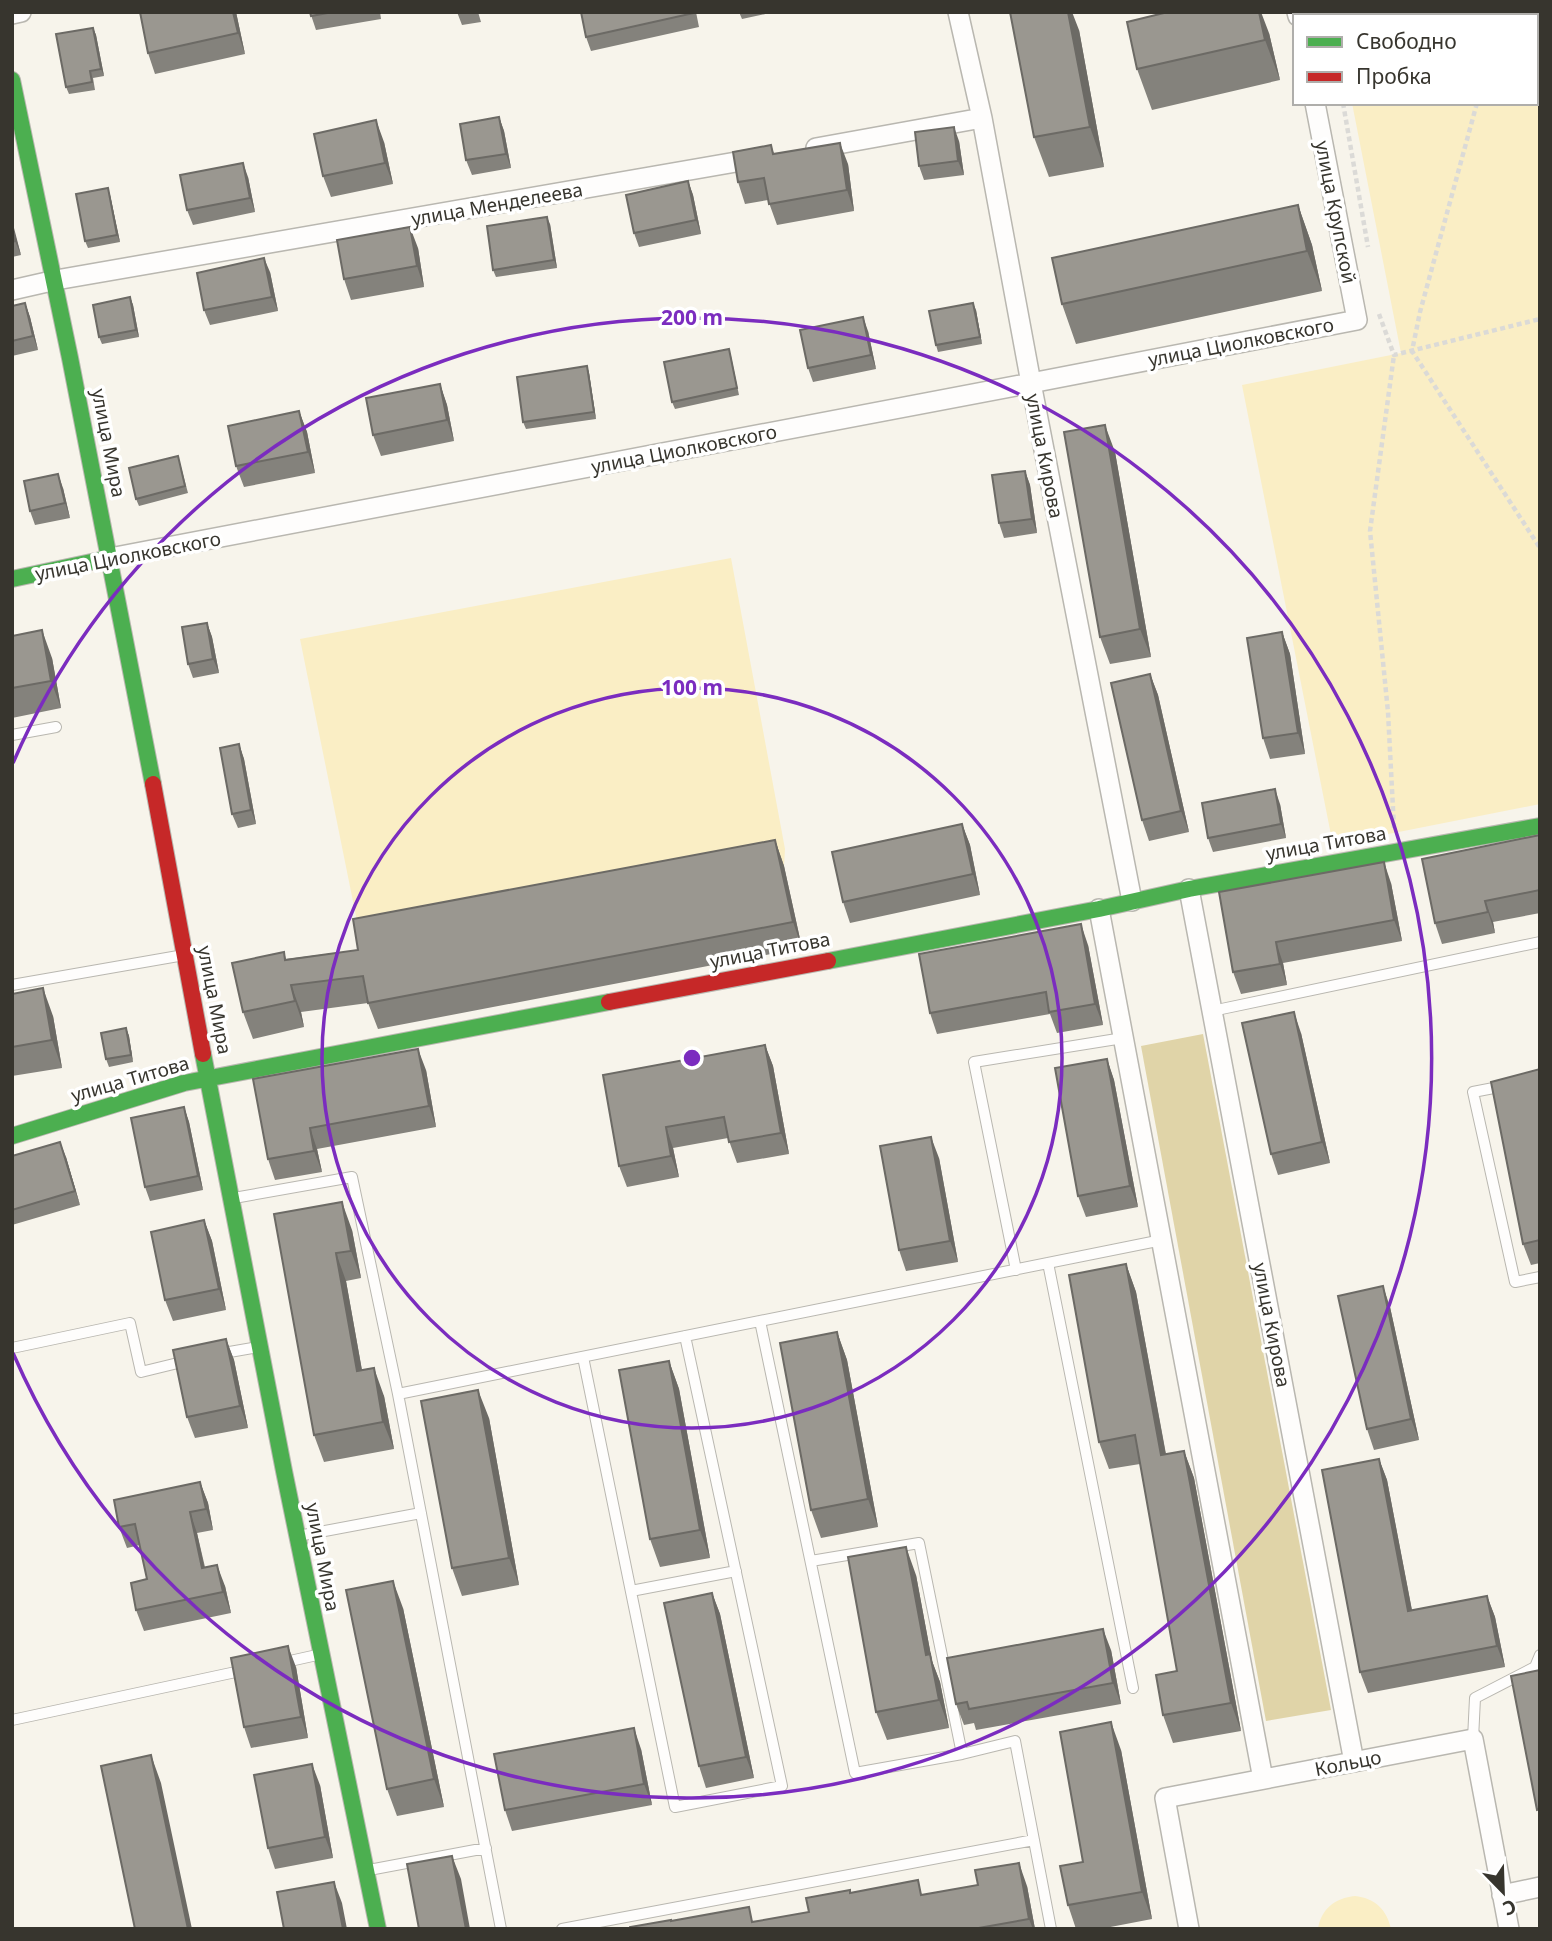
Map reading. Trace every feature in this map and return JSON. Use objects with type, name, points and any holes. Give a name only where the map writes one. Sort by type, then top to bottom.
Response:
[{"type":"street","points":[[12,14],[22,12]]},
{"type":"street","name":"улица Кирова","points":[[958,12],[982,118],[1132,901]]},
{"type":"street","name":"улица Мира","points":[[12,79],[56,280],[231,1198],[378,1929]]},
{"type":"street","name":"улица Крупской","points":[[1315,105],[1357,320]]},
{"type":"street","points":[[804,150],[982,118]]},
{"type":"street","name":"улица Менделеева","points":[[12,290],[56,280],[777,155]]},
{"type":"street","name":"улица Циолковского","points":[[12,579],[1357,320]]},
{"type":"street","name":"улица Титова","points":[[12,1136],[208,1078],[1099,909],[1189,889],[1540,826]]},
{"type":"street","name":"улица Кирова","points":[[1189,889],[1354,1762]]},
{"type":"street","points":[[1099,909],[1263,1779]]},
{"type":"street","points":[[1473,1739],[1509,1929]]},
{"type":"street","name":"Кольцо","points":[[1189,1929],[1165,1798],[1473,1739]]},
{"type":"street","points":[[1502,1895],[1540,1887]]},
{"type":"lane","points":[[12,735],[56,727]]},
{"type":"lane","points":[[1212,1011],[1540,942]]},
{"type":"lane","points":[[12,985],[185,955]]},
{"type":"lane","points":[[1016,1270],[974,1062],[1124,1038]]},
{"type":"lane","points":[[1513,1084],[1473,1092],[1515,1282],[1540,1277]]},
{"type":"lane","points":[[231,1198],[352,1177],[398,1394],[501,1929]]},
{"type":"lane","points":[[398,1394],[1162,1240]]},
{"type":"lane","points":[[1048,1263],[1133,1688]]},
{"type":"lane","points":[[760,1321],[855,1773],[962,1754],[1016,1741],[1051,1929]]},
{"type":"lane","points":[[12,1349],[130,1323],[141,1372],[201,1358]]},
{"type":"lane","points":[[583,1357],[675,1807],[782,1786],[685,1336]]},
{"type":"lane","points":[[213,1355],[260,1346]]},
{"type":"lane","points":[[298,1536],[421,1513]]},
{"type":"lane","points":[[811,1561],[919,1543],[962,1754]]},
{"type":"lane","points":[[631,1591],[736,1571]]},
{"type":"lane","points":[[272,1664],[321,1655]]},
{"type":"lane","points":[[1473,1739],[1475,1698],[1535,1667],[1540,1655]]},
{"type":"lane","points":[[12,1720],[259,1667]]},
{"type":"lane","points":[[562,1929],[1034,1840]]},
{"type":"lane","points":[[366,1871],[486,1848]]},
{"type":"path","points":[[1476,105],[1412,351],[1540,548]]},
{"type":"path","points":[[1379,313],[1394,355],[1370,531],[1388,712],[1395,852]]},
{"type":"path","points":[[1394,355],[1540,319]]},
{"type":"shaded area","points":[[1540,12],[1540,804],[1333,845],[1242,385],[1401,353],[1352,105],[1538,105],[1538,14],[1334,14]]},
{"type":"shaded area","points":[[731,558],[785,849],[784,866],[362,946],[300,639]]},
{"type":"shaded area","points":[[1203,1034],[1331,1710],[1266,1721],[1141,1046]]},
{"type":"shaded area","points":[[1355,1896],[1368,1899],[1379,1906],[1391,1929],[1318,1929],[1322,1916],[1330,1906],[1341,1899]]},
{"type":"building","points":[[140,12],[233,12],[238,33],[148,53]]},
{"type":"building","points":[[310,12],[333,12],[311,16]]},
{"type":"building","points":[[581,12],[694,12],[694,13],[586,37]]},
{"type":"building","points":[[1010,12],[1068,12],[1090,127],[1034,137]]},
{"type":"building","points":[[1168,12],[1259,12],[1265,40],[1137,69],[1127,22]]},
{"type":"building","points":[[93,28],[101,69],[90,71],[92,82],[66,87],[56,34]]},
{"type":"building","points":[[499,117],[506,154],[466,160],[460,124]]},
{"type":"building","points":[[376,120],[385,163],[323,176],[314,134]]},
{"type":"building","points":[[954,127],[958,161],[919,166],[915,132]]},
{"type":"building","points":[[840,143],[847,190],[769,204],[764,178],[738,182],[733,152],[771,145],[773,154]]},
{"type":"building","points":[[243,163],[250,198],[187,210],[180,175]]},
{"type":"building","points":[[688,181],[696,220],[634,233],[626,195]]},
{"type":"building","points":[[108,188],[117,235],[85,241],[76,194]]},
{"type":"building","points":[[1298,205],[1307,251],[1062,304],[1052,258]]},
{"type":"building","points":[[547,217],[554,260],[493,270],[487,226]]},
{"type":"building","points":[[410,227],[417,266],[344,279],[337,240]]},
{"type":"building","points":[[264,258],[272,297],[204,310],[197,273]]},
{"type":"building","points":[[130,297],[136,330],[99,337],[93,305]]},
{"type":"building","points":[[25,303],[33,336],[12,341],[12,306]]},
{"type":"building","points":[[973,303],[980,337],[936,345],[929,311]]},
{"type":"building","points":[[863,317],[871,355],[808,368],[800,330]]},
{"type":"building","points":[[729,349],[737,388],[672,402],[664,362]]},
{"type":"building","points":[[587,366],[594,412],[523,422],[517,377]]},
{"type":"building","points":[[440,384],[447,420],[373,435],[366,398]]},
{"type":"building","points":[[299,411],[308,452],[236,466],[228,426]]},
{"type":"building","points":[[1105,425],[1140,629],[1100,637],[1064,432]]},
{"type":"building","points":[[178,456],[185,486],[136,499],[129,468]]},
{"type":"building","points":[[1025,471],[1032,519],[999,523],[992,475]]},
{"type":"building","points":[[58,474],[65,503],[30,511],[24,481]]},
{"type":"building","points":[[207,623],[213,659],[188,664],[182,627]]},
{"type":"building","points":[[42,630],[51,681],[12,688],[12,636]]},
{"type":"building","points":[[1282,632],[1298,733],[1263,738],[1247,638]]},
{"type":"building","points":[[1150,674],[1181,811],[1142,820],[1111,683]]},
{"type":"building","points":[[239,744],[251,810],[232,814],[220,748]]},
{"type":"building","points":[[1275,789],[1281,824],[1208,838],[1202,803]]},
{"type":"building","points":[[962,824],[973,874],[843,902],[832,852]]},
{"type":"building","points":[[1540,835],[1540,890],[1485,901],[1488,912],[1435,923],[1422,859]]},
{"type":"building","points":[[775,840],[793,922],[368,1003],[363,976],[291,985],[295,1001],[243,1012],[232,963],[284,952],[285,960],[358,950],[353,919]]},
{"type":"building","points":[[1384,862],[1394,920],[1276,942],[1280,964],[1233,972],[1219,892]]},
{"type":"building","points":[[1081,924],[1095,1004],[1049,1012],[1046,992],[930,1013],[919,954]]},
{"type":"building","points":[[43,988],[52,1040],[12,1047],[12,994]]},
{"type":"building","points":[[1294,1012],[1322,1142],[1271,1154],[1242,1023]]},
{"type":"building","points":[[126,1028],[131,1055],[106,1059],[101,1033]]},
{"type":"building","points":[[765,1045],[781,1133],[729,1142],[724,1117],[666,1127],[671,1156],[619,1166],[603,1075]]},
{"type":"building","points":[[418,1049],[429,1106],[310,1128],[314,1151],[268,1159],[253,1079]]},
{"type":"building","points":[[1107,1059],[1130,1186],[1078,1196],[1055,1068]]},
{"type":"building","points":[[1540,1069],[1540,1240],[1523,1244],[1491,1082]]},
{"type":"building","points":[[184,1107],[198,1176],[145,1187],[131,1118]]},
{"type":"building","points":[[931,1137],[950,1241],[899,1250],[880,1146]]},
{"type":"building","points":[[60,1142],[75,1191],[12,1210],[12,1156]]},
{"type":"building","points":[[342,1202],[351,1251],[336,1253],[357,1371],[374,1368],[383,1422],[314,1435],[274,1214]]},
{"type":"building","points":[[204,1220],[219,1289],[165,1300],[151,1232]]},
{"type":"building","points":[[1126,1264],[1161,1455],[1184,1451],[1231,1703],[1163,1715],[1156,1675],[1177,1671],[1135,1435],[1099,1442],[1069,1275]]},
{"type":"building","points":[[1383,1286],[1411,1419],[1367,1429],[1338,1296]]},
{"type":"building","points":[[837,1332],[868,1499],[811,1510],[780,1343]]},
{"type":"building","points":[[226,1339],[240,1406],[187,1417],[173,1350]]},
{"type":"building","points":[[669,1361],[700,1530],[650,1539],[619,1370]]},
{"type":"building","points":[[478,1390],[509,1558],[452,1568],[421,1401]]},
{"type":"building","points":[[1379,1459],[1408,1611],[1487,1596],[1497,1646],[1360,1672],[1322,1470]]},
{"type":"building","points":[[200,1482],[206,1509],[190,1512],[202,1568],[217,1565],[223,1592],[136,1610],[131,1583],[147,1579],[135,1524],[119,1527],[114,1500]]},
{"type":"building","points":[[906,1547],[926,1655],[930,1654],[939,1700],[876,1712],[848,1557]]},
{"type":"building","points":[[393,1581],[434,1779],[387,1789],[346,1590]]},
{"type":"building","points":[[712,1593],[746,1757],[699,1766],[664,1603]]},
{"type":"building","points":[[1103,1629],[1113,1683],[969,1709],[967,1702],[956,1704],[947,1658]]},
{"type":"building","points":[[288,1646],[301,1717],[244,1727],[231,1658]]},
{"type":"building","points":[[1540,1670],[1540,1809],[1537,1810],[1511,1676]]},
{"type":"building","points":[[1111,1722],[1142,1892],[1068,1905],[1060,1866],[1083,1862],[1060,1732]]},
{"type":"building","points":[[634,1728],[644,1784],[505,1810],[494,1754]]},
{"type":"building","points":[[151,1755],[188,1929],[135,1929],[101,1766]]},
{"type":"building","points":[[312,1764],[325,1837],[268,1848],[254,1775]]},
{"type":"building","points":[[452,1856],[466,1929],[419,1929],[407,1864]]},
{"type":"building","points":[[1019,1863],[1029,1919],[973,1929],[630,1929],[749,1907],[752,1922],[809,1912],[806,1898],[918,1880],[921,1895],[978,1885],[975,1870]]},
{"type":"building","points":[[334,1882],[343,1929],[284,1929],[277,1892]]},
{"type":"traffic: fast","points":[[12,80],[70,358],[153,784]]},
{"type":"traffic: fast","points":[[12,579],[110,558]]},
{"type":"traffic: fast","points":[[828,961],[1189,889],[1540,826]]},
{"type":"traffic: fast","points":[[12,1136],[184,1083],[609,1002]]},
{"type":"traffic: fast","points":[[203,1054],[284,1471],[378,1929]]},
{"type":"traffic: jam","points":[[153,784],[203,1054]]},
{"type":"traffic: jam","points":[[609,1002],[828,961]]}]
